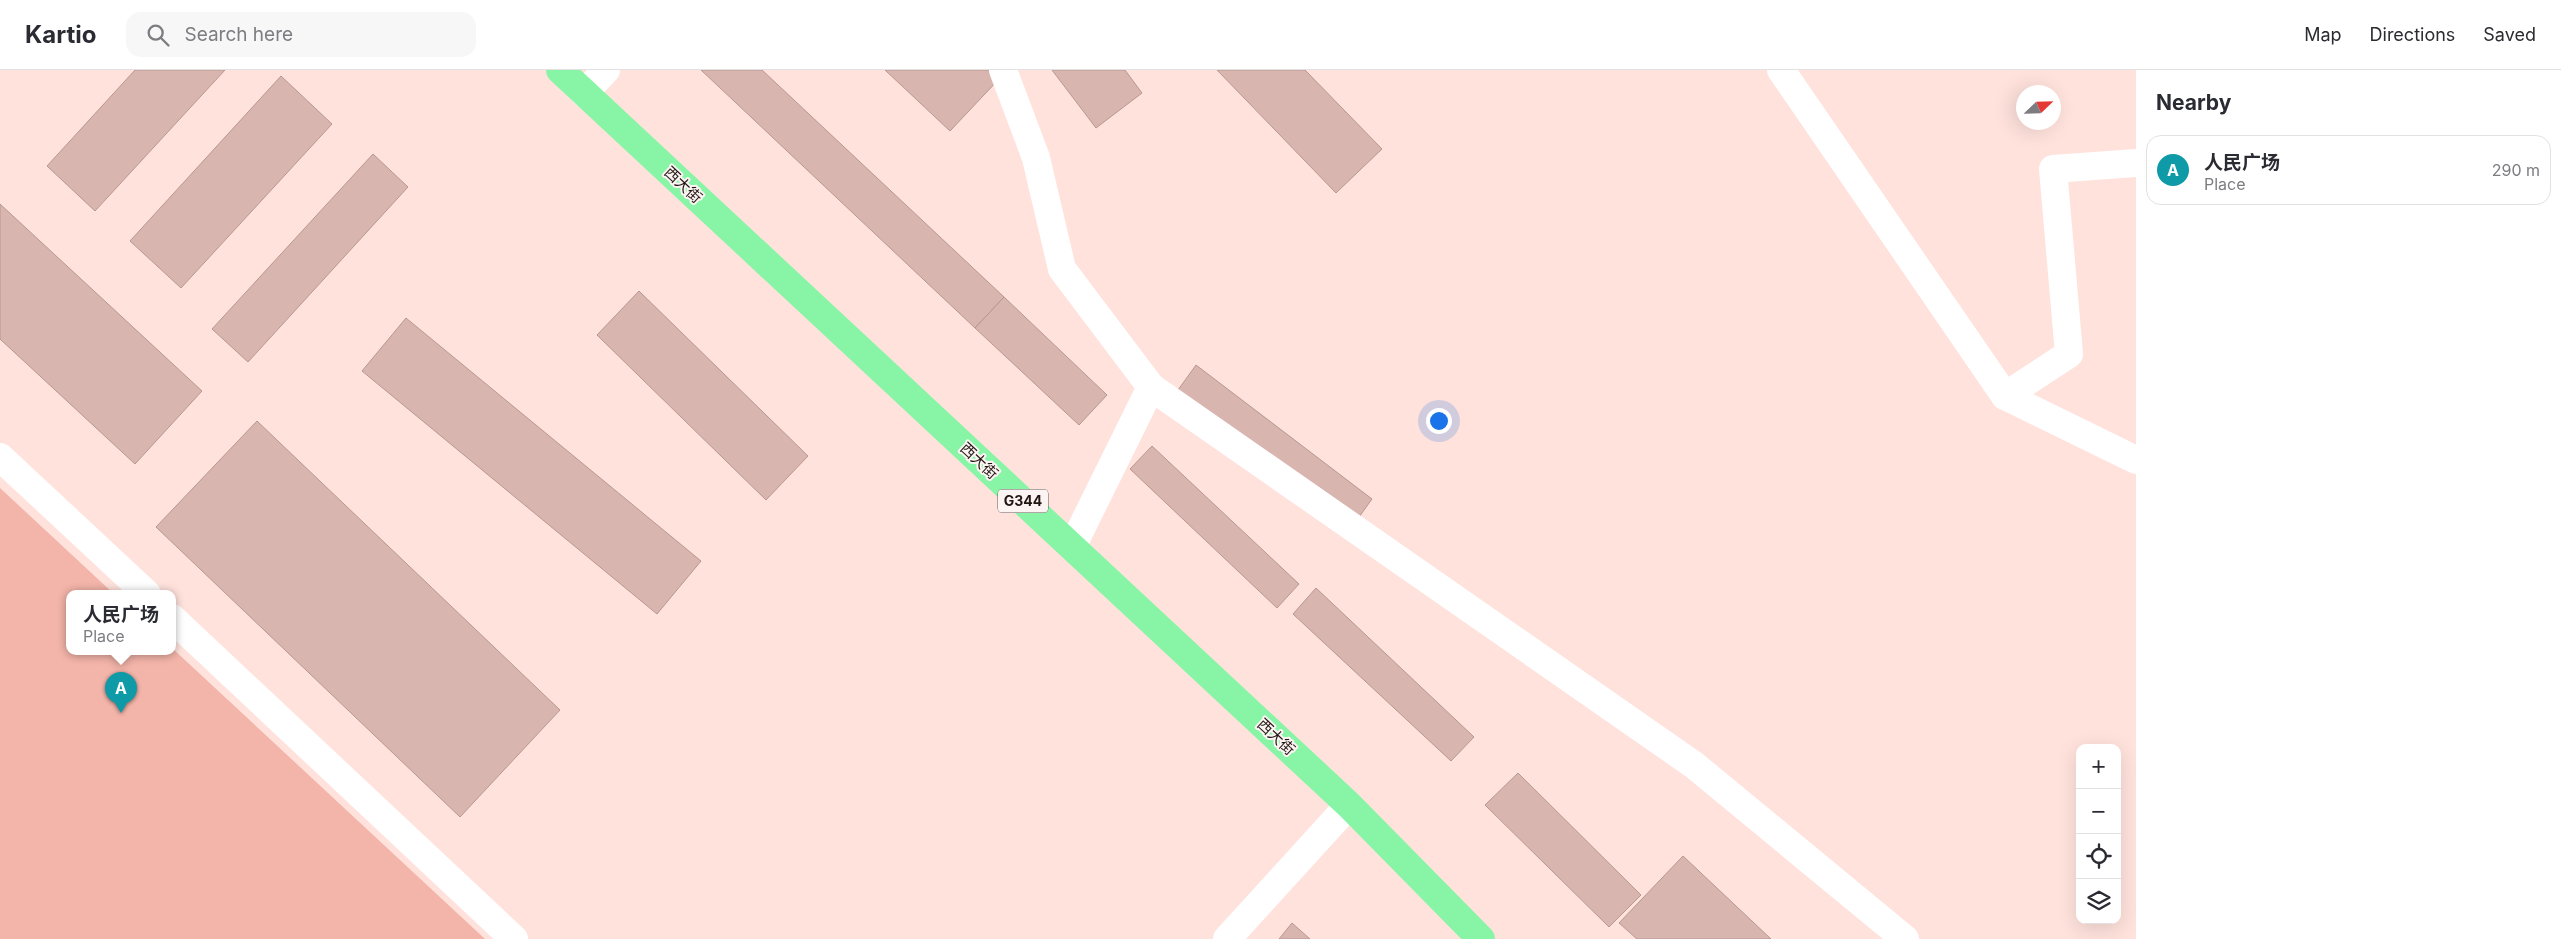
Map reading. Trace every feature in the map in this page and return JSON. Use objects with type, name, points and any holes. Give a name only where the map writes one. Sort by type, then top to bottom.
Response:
[{"type":"highway","name":"西大街","points":[[560,70],[1349,805],[1481,939]]},
{"type":"street","points":[[584,93],[606,70]]},
{"type":"street","points":[[1003,70],[1036,158],[1062,269],[1150,387],[1694,765],[1905,939]]},
{"type":"street","points":[[1781,70],[2005,396],[2136,460]]},
{"type":"street","points":[[2005,396],[2069,354],[2053,169],[2136,163]]},
{"type":"street","points":[[1072,547],[1150,387]]},
{"type":"street","points":[[0,457],[143,590]]},
{"type":"street","points":[[176,622],[514,939]]},
{"type":"street","points":[[1227,939],[1349,805]]},
{"type":"shaded area","points":[[0,488],[110,590],[66,590],[66,655],[176,655],[176,652],[485,939],[0,939]]},
{"type":"building","points":[[135,70],[225,70],[95,211],[47,166]]},
{"type":"building","points":[[701,70],[762,70],[1004,297],[975,328]]},
{"type":"building","points":[[885,70],[992,70],[1000,78],[950,131]]},
{"type":"building","points":[[1052,70],[1125,70],[1142,93],[1096,128]]},
{"type":"building","points":[[1217,70],[1305,70],[1382,149],[1336,193]]},
{"type":"building","points":[[281,76],[332,124],[181,288],[130,241]]},
{"type":"building","points":[[373,154],[408,187],[248,362],[212,329]]},
{"type":"building","points":[[0,204],[202,391],[135,464],[0,339]]},
{"type":"building","points":[[639,291],[808,456],[766,500],[597,335]]},
{"type":"building","points":[[1004,297],[1107,395],[1079,425],[975,328]]},
{"type":"building","points":[[406,318],[701,561],[657,614],[362,371]]},
{"type":"building","points":[[1196,365],[1372,499],[1354,524],[1178,390]]},
{"type":"building","points":[[257,421],[560,710],[460,817],[156,527]]},
{"type":"building","points":[[1152,446],[1299,584],[1277,608],[1130,469]]},
{"type":"building","points":[[1316,588],[1474,737],[1451,761],[1293,614]]},
{"type":"building","points":[[1518,773],[1641,895],[1609,927],[1485,805]]},
{"type":"building","points":[[1683,856],[1771,939],[1637,939],[1619,923]]},
{"type":"building","points":[[1292,923],[1310,939],[1279,939]]},
{"type":"place","name":"人民广场","points":[[121,713]]}]
